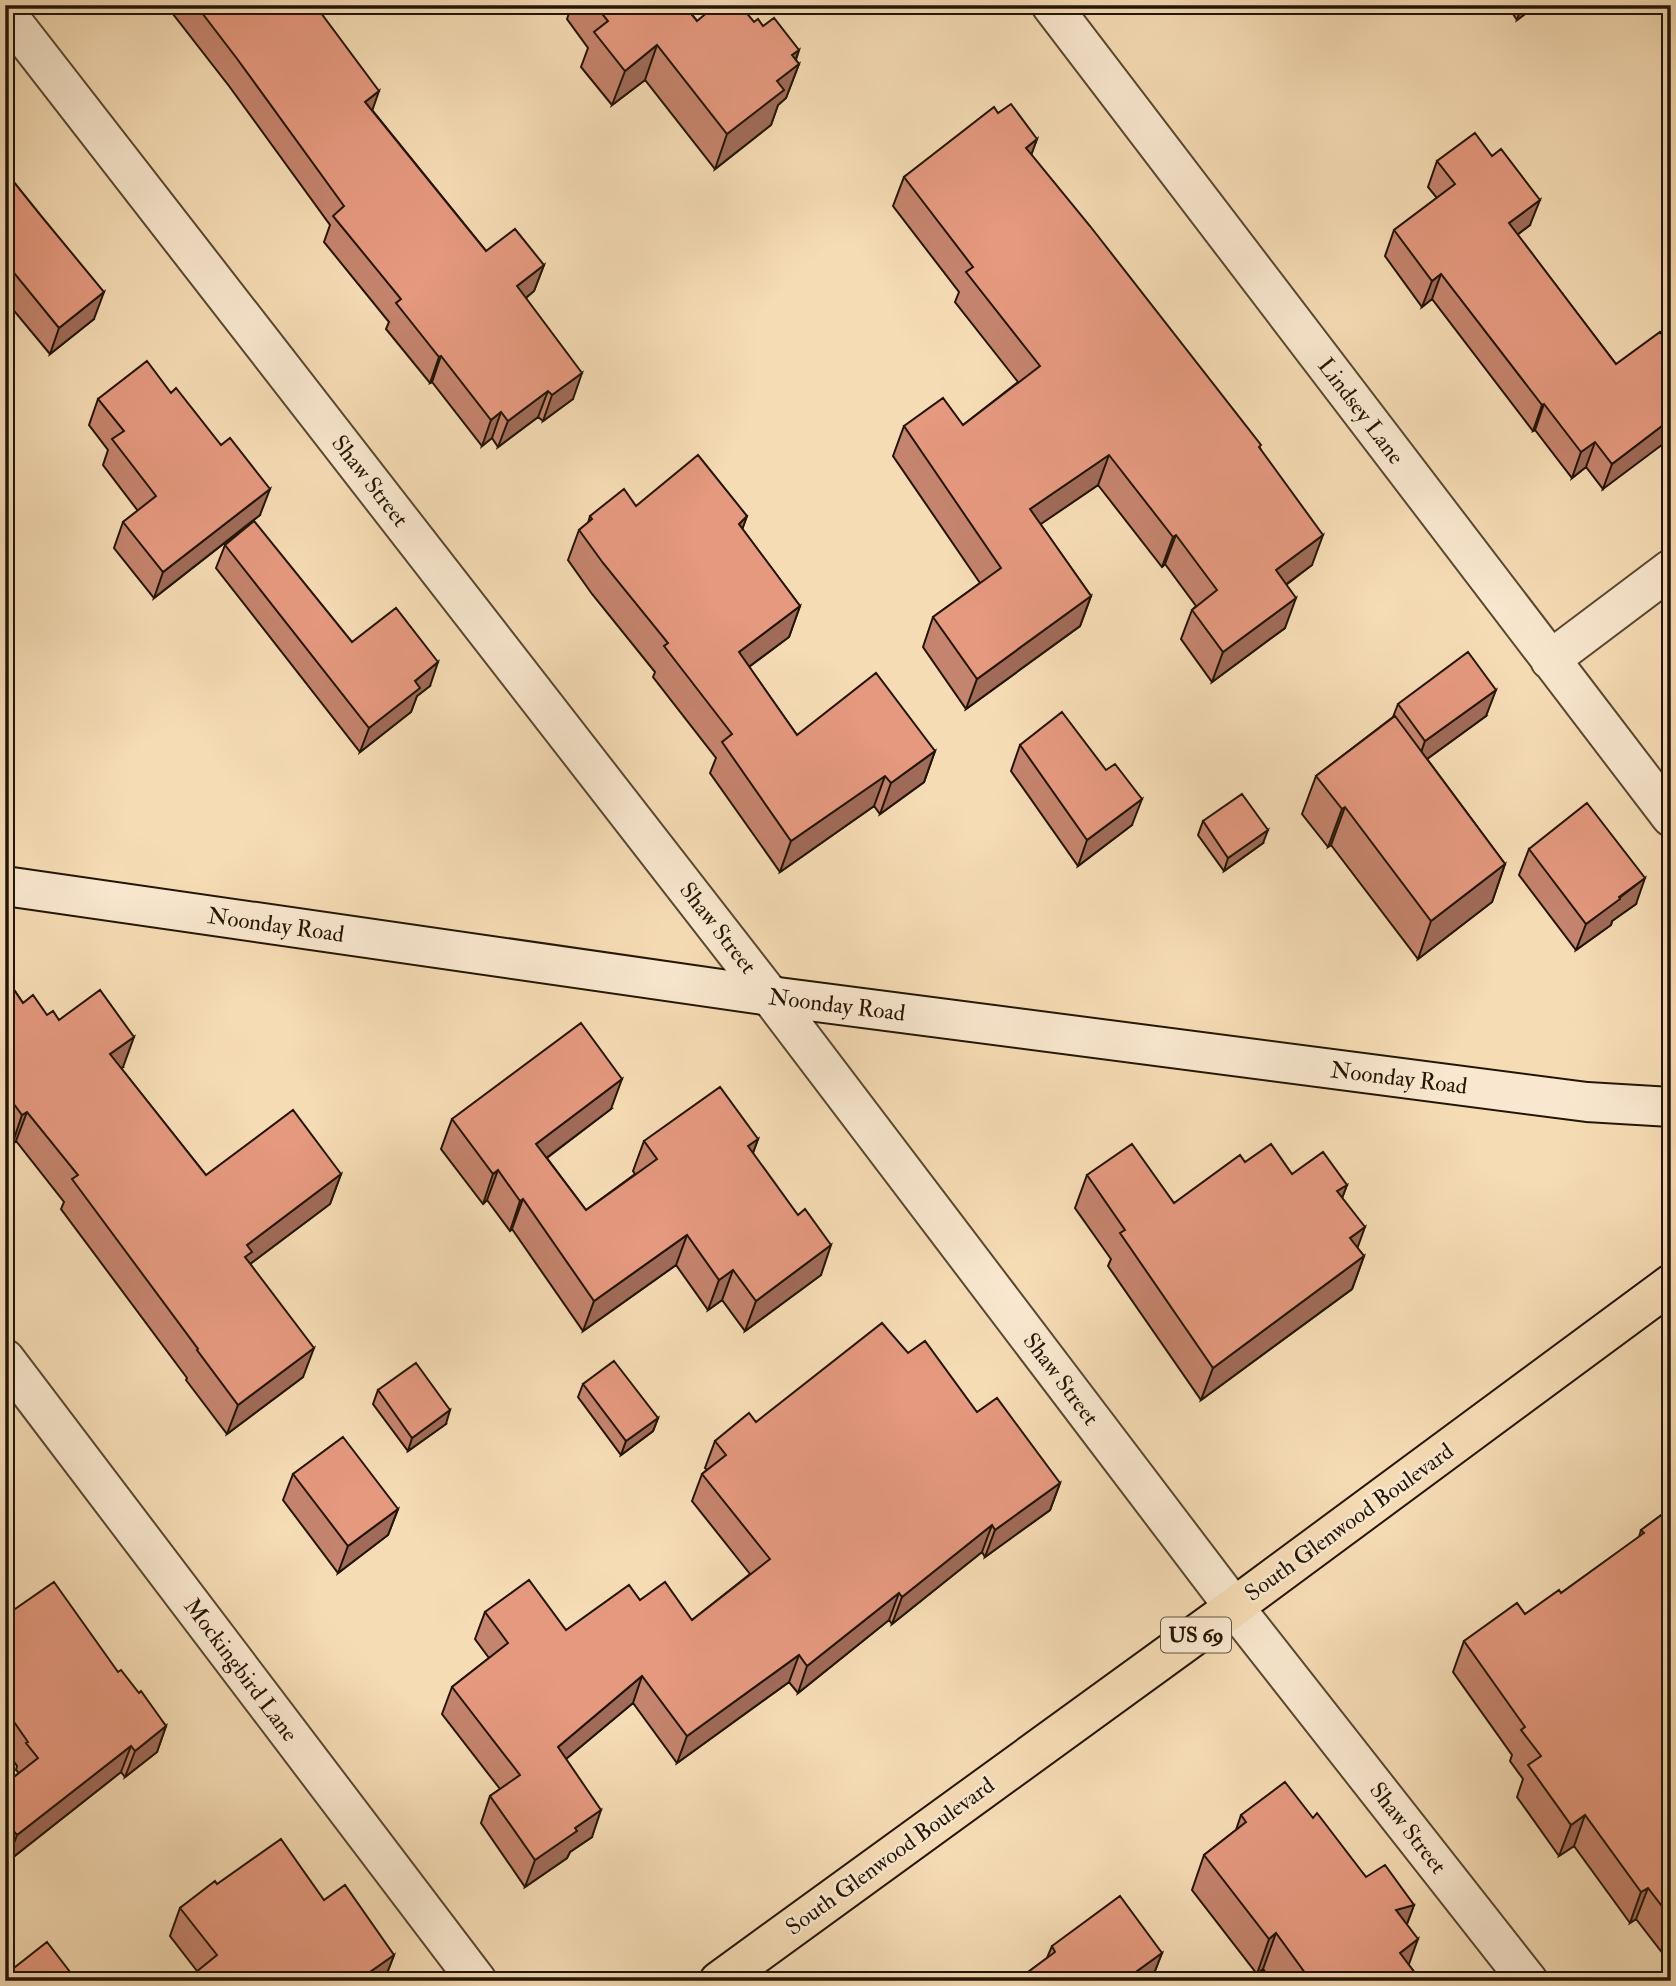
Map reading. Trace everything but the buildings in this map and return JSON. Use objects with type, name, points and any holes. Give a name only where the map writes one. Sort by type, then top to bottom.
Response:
[{"type":"main road","name":"South Glenwood Boulevard","points":[[719,1981],[1234,1607],[1671,1284]]},
{"type":"street","name":"Lindsey Lane","points":[[1054,6],[1671,817]]},
{"type":"street","name":"Shaw Street","points":[[5,12],[771,996],[1234,1607],[1528,1981]]},
{"type":"street","points":[[1550,660],[1671,569]]},
{"type":"street","name":"Noonday Road","points":[[5,887],[771,996],[1587,1102],[1671,1107]]},
{"type":"street","name":"Mockingbird Lane","points":[[5,1359],[477,1981]]}]
